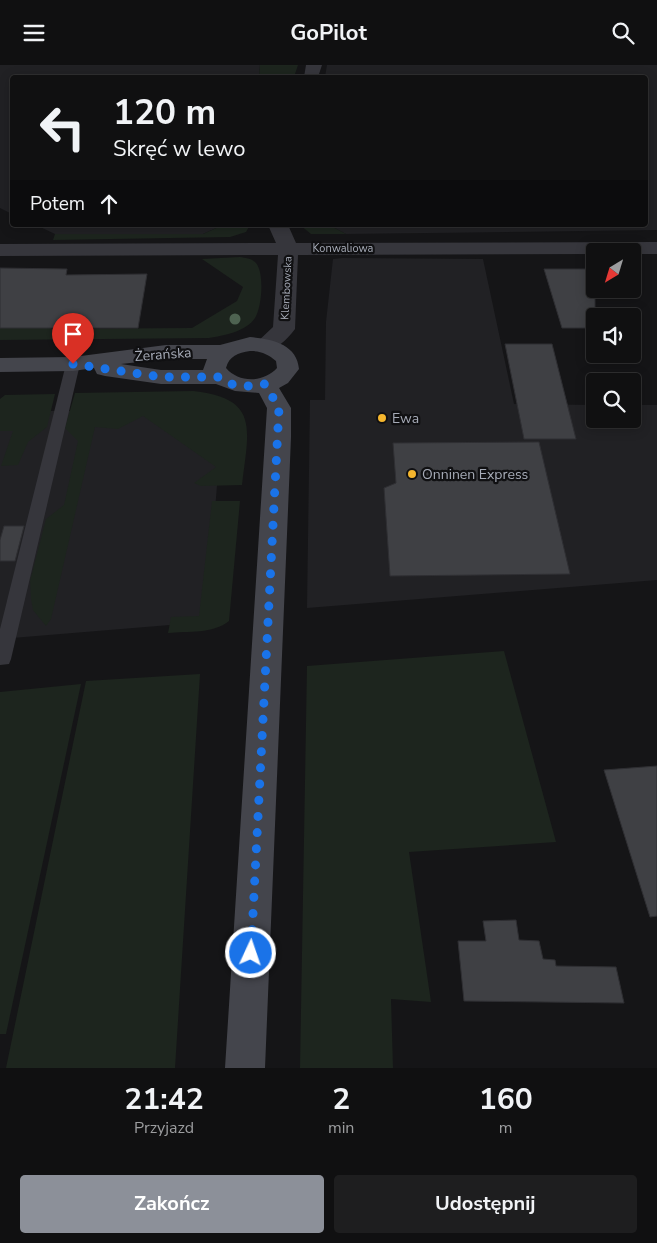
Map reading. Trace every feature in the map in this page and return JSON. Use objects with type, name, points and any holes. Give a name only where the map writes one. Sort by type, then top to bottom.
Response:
[{"type":"street","name":"Klembowska","points":[[265,345],[284,329],[288,248],[279,227]]},
{"type":"street","name":"Konwaliowa","points":[[0,250],[657,247]]},
{"type":"street","points":[[265,345],[279,350],[287,359],[288,369],[280,378],[265,384],[248,386],[231,384],[219,377],[214,369],[216,360],[223,352],[235,346],[265,345]]},
{"type":"street","name":"Żerańska","points":[[0,365],[73,364],[166,352],[223,352]]},
{"type":"street","name":"Żerańska","points":[[73,364],[161,377],[219,377]]},
{"type":"street","points":[[245,1068],[279,437],[279,408],[265,384]]},
{"type":"lane","points":[[2,659],[73,364]]},
{"type":"shaded area","points":[[0,65],[260,65],[259,75],[10,75],[10,213],[0,208]]},
{"type":"shaded area","points":[[260,65],[298,65],[295,75],[259,75]]},
{"type":"shaded area","points":[[327,65],[657,65],[657,230],[346,234],[333,227],[648,227],[648,75],[325,75]]},
{"type":"shaded area","points":[[40,227],[219,227],[203,234],[55,234]]},
{"type":"shaded area","points":[[219,227],[249,227],[246,232],[230,237],[53,240],[55,234],[203,234]]},
{"type":"shaded area","points":[[302,227],[333,227],[346,234],[311,234]]},
{"type":"shaded area","points":[[248,258],[255,262],[261,281],[259,306],[255,318],[241,330],[209,338],[0,340],[0,328],[21,328],[25,317],[54,317],[51,329],[192,328],[237,301],[243,287],[202,259]]},
{"type":"shaded area","points":[[333,259],[483,259],[514,404],[586,405],[586,428],[641,428],[641,405],[657,405],[657,580],[307,608],[310,400],[325,400],[326,322]]},
{"type":"shaded area","points":[[193,391],[215,395],[230,401],[240,410],[245,420],[247,433],[242,485],[201,486],[194,483],[216,467],[143,416],[118,429],[95,427],[51,619],[46,626],[33,610],[30,581],[46,519],[64,505],[78,441],[65,428],[75,393]]},
{"type":"shaded area","points":[[55,394],[47,427],[28,442],[18,465],[1,466],[13,431],[0,431],[0,399],[5,395]]},
{"type":"shaded area","points":[[0,411],[223,411],[206,622],[0,639]]},
{"type":"shaded area","points":[[212,501],[240,501],[229,621],[208,630],[168,633],[171,617],[199,616]]},
{"type":"shaded area","points":[[504,651],[556,842],[409,852],[431,1002],[391,999],[393,1068],[300,1068],[307,666]]},
{"type":"shaded area","points":[[200,674],[175,1068],[6,1068],[86,681]]},
{"type":"shaded area","points":[[81,684],[6,1034],[0,1034],[0,692]]},
{"type":"building","points":[[0,268],[67,269],[66,275],[147,274],[138,328],[0,328]]},
{"type":"building","points":[[544,269],[586,269],[586,298],[595,298],[595,308],[586,308],[586,328],[562,328]]},
{"type":"building","points":[[505,344],[552,344],[576,439],[524,439]]},
{"type":"building","points":[[539,442],[570,574],[390,576],[384,488],[396,483],[393,443]]},
{"type":"building","points":[[4,526],[24,526],[15,561],[0,561],[0,540]]},
{"type":"building","points":[[657,766],[657,916],[650,917],[604,770]]},
{"type":"building","points":[[516,920],[519,940],[539,941],[543,959],[555,960],[556,966],[616,967],[624,1003],[464,1001],[458,941],[486,941],[483,921]]},
{"type":"place","name":"Ewa","points":[[382,418]]},
{"type":"place","name":"Onninen Express","points":[[412,474]]},
{"type":"route","points":[[73,364],[161,377],[219,377],[231,384],[248,386],[265,384],[279,408],[251,953]]}]
